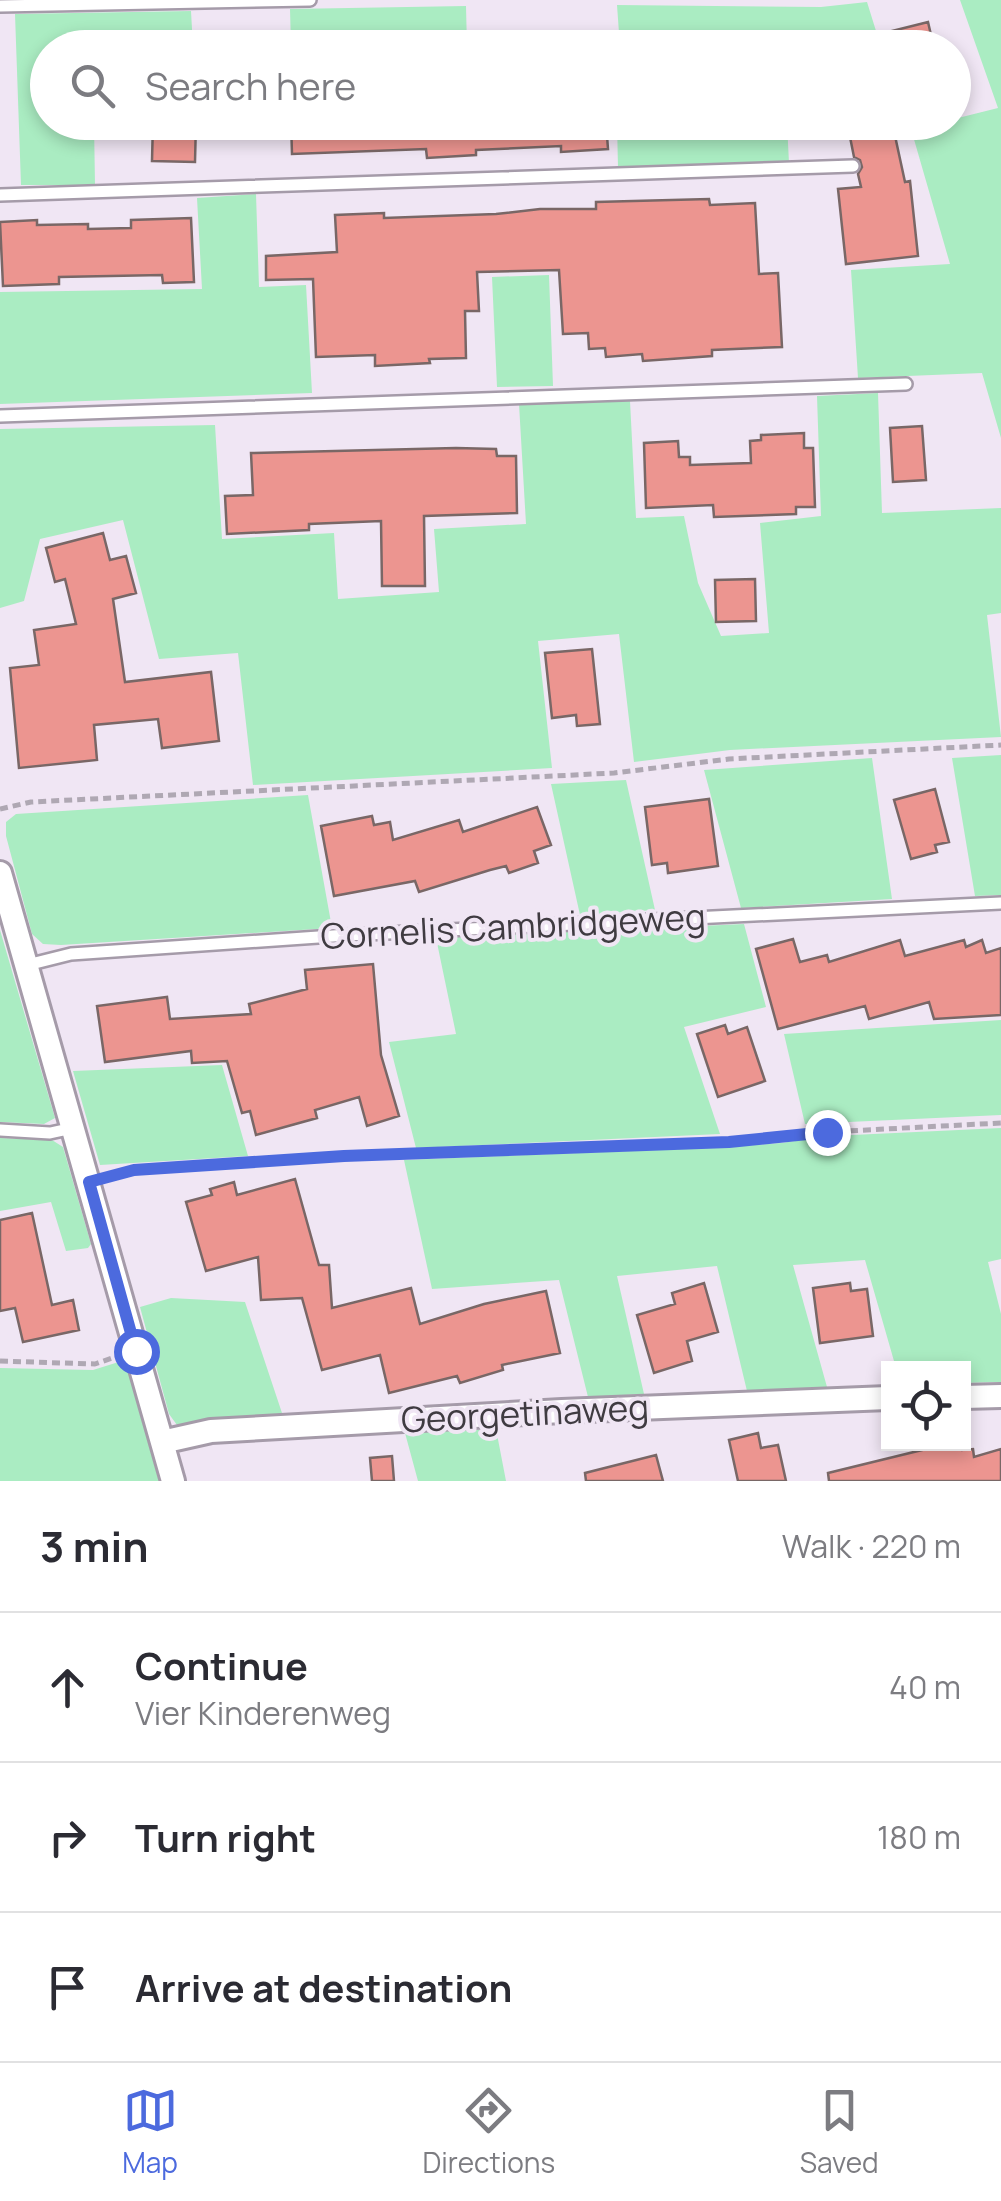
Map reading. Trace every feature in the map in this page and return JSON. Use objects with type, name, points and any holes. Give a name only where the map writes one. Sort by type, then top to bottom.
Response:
[{"type":"street","points":[[0,873],[173,1481]]},
{"type":"street","points":[[971,1397],[1001,1396]]},
{"type":"street","name":"Georgetinaweg","points":[[162,1442],[231,1430],[881,1398]]},
{"type":"lane","points":[[0,6],[310,0]]},
{"type":"lane","points":[[0,195],[854,166]]},
{"type":"lane","points":[[0,416],[906,384]]},
{"type":"lane","name":"Cornelis Cambridgeweg","points":[[27,966],[71,954],[347,934],[1001,904]]},
{"type":"lane","points":[[0,1130],[50,1133],[74,1128]]},
{"type":"path","points":[[0,809],[31,802],[614,773],[729,759],[1001,745]]},
{"type":"path","points":[[89,1182],[134,1170],[344,1156],[729,1142],[827,1132],[1001,1123]]},
{"type":"path","points":[[0,1361],[95,1364],[136,1351]]},
{"type":"green space","points":[[960,0],[1001,0],[1001,438],[982,373],[858,378],[851,270],[950,264],[914,140],[971,140],[971,115],[998,108]]},
{"type":"green space","points":[[867,2],[876,30],[619,30],[617,5],[821,7]]},
{"type":"green space","points":[[466,6],[467,30],[291,30],[290,9]]},
{"type":"green space","points":[[191,11],[192,30],[30,30],[30,140],[94,140],[95,185],[21,185],[15,14]]},
{"type":"green space","points":[[617,140],[788,140],[789,163],[618,168]]},
{"type":"green space","points":[[256,194],[259,287],[306,285],[312,393],[0,404],[0,292],[202,289],[197,198]]},
{"type":"green space","points":[[549,275],[553,386],[497,387],[492,277]]},
{"type":"green space","points":[[878,393],[882,513],[1001,508],[1001,613],[987,615],[1001,737],[730,750],[634,762],[619,634],[538,641],[552,768],[253,785],[238,653],[159,659],[123,520],[40,539],[24,601],[0,608],[0,429],[215,425],[222,539],[334,533],[338,599],[439,592],[434,529],[526,524],[519,404],[630,401],[636,518],[684,516],[698,583],[721,636],[769,633],[760,523],[821,516],[817,396]]},
{"type":"green space","points":[[1001,755],[1001,895],[975,896],[952,758]]},
{"type":"green space","points":[[872,758],[892,899],[741,908],[704,770]]},
{"type":"green space","points":[[626,780],[655,910],[580,915],[551,784]]},
{"type":"green space","points":[[308,795],[332,928],[61,945],[43,944],[32,934],[6,836],[6,822],[16,814]]},
{"type":"green space","points":[[744,924],[766,1007],[684,1027],[720,1134],[416,1148],[389,1042],[456,1034],[436,938]]},
{"type":"green space","points":[[0,930],[55,1118],[44,1124],[0,1122]]},
{"type":"green space","points":[[1001,1020],[1001,1115],[805,1124],[784,1034]]},
{"type":"green space","points":[[222,1065],[248,1156],[100,1165],[73,1071]]},
{"type":"green space","points":[[1001,1128],[1001,1259],[988,1262],[1001,1314],[1001,1382],[971,1383],[971,1361],[894,1361],[865,1260],[793,1265],[827,1387],[747,1391],[717,1266],[617,1276],[644,1394],[588,1397],[559,1280],[432,1289],[404,1160],[730,1147],[831,1136]]},
{"type":"green space","points":[[0,1138],[52,1140],[63,1147],[91,1244],[88,1248],[66,1251],[51,1202],[0,1211]]},
{"type":"green space","points":[[171,1298],[245,1302],[283,1416],[177,1425],[169,1414],[140,1307]]},
{"type":"green space","points":[[125,1360],[159,1481],[0,1481],[0,1368],[93,1370]]},
{"type":"green space","points":[[496,1429],[506,1481],[418,1481],[405,1433]]},
{"type":"building","points":[[928,22],[930,30],[896,30]]},
{"type":"building","points":[[153,140],[196,140],[195,162],[152,161]]},
{"type":"building","points":[[292,140],[607,140],[608,149],[561,152],[561,146],[476,150],[476,155],[427,158],[426,149],[292,154]]},
{"type":"building","points":[[851,140],[896,140],[905,182],[910,181],[918,256],[846,264],[838,189],[861,187],[858,174],[862,167],[854,157]]},
{"type":"building","points":[[709,199],[710,205],[755,203],[759,274],[778,273],[782,347],[712,350],[712,356],[643,361],[642,354],[606,357],[605,348],[589,349],[588,333],[563,334],[559,270],[477,272],[479,311],[465,311],[466,358],[375,366],[375,355],[316,357],[313,279],[266,280],[266,256],[337,252],[335,215],[384,213],[384,218],[496,214],[596,209],[596,202]]},
{"type":"building","points":[[191,218],[194,282],[163,283],[162,275],[59,277],[59,284],[3,286],[0,222],[88,224],[88,229],[131,228],[131,220]]},
{"type":"building","points":[[922,426],[926,480],[893,482],[890,428]]},
{"type":"building","points":[[804,433],[804,448],[813,448],[815,507],[796,507],[796,514],[714,517],[713,505],[646,508],[644,443],[678,441],[679,457],[690,457],[690,465],[751,463],[750,441],[761,440],[761,435]]},
{"type":"building","points":[[496,449],[497,456],[516,456],[517,513],[424,516],[425,586],[382,586],[381,521],[309,524],[309,530],[227,534],[225,496],[253,495],[251,453]]},
{"type":"building","points":[[103,533],[110,560],[126,556],[136,593],[113,599],[125,682],[211,672],[219,741],[162,748],[158,719],[94,725],[97,760],[19,768],[10,668],[39,665],[34,630],[76,624],[65,579],[55,582],[46,548]]},
{"type":"building","points":[[755,579],[756,621],[716,622],[715,580]]},
{"type":"building","points":[[592,649],[600,724],[577,726],[576,715],[552,718],[545,653]]},
{"type":"building","points":[[935,789],[949,842],[935,845],[937,852],[911,859],[894,800]]},
{"type":"building","points":[[709,799],[718,866],[668,873],[667,863],[652,865],[645,807]]},
{"type":"building","points":[[537,807],[551,845],[534,851],[538,863],[509,873],[506,866],[419,892],[415,881],[334,896],[321,826],[372,816],[374,825],[390,822],[393,840],[459,820],[463,832]]},
{"type":"building","points":[[793,939],[800,962],[827,955],[829,962],[900,940],[905,956],[964,940],[966,947],[982,940],[986,953],[1001,948],[1001,1015],[934,1019],[929,1002],[869,1019],[865,1006],[778,1029],[756,949]]},
{"type":"building","points":[[373,964],[381,1055],[399,1116],[367,1126],[359,1097],[315,1110],[317,1118],[256,1135],[250,1111],[242,1113],[227,1061],[192,1063],[191,1051],[105,1062],[97,1006],[167,997],[170,1019],[251,1014],[249,1004],[307,989],[305,970]]},
{"type":"building","points":[[725,1025],[728,1034],[747,1027],[765,1081],[718,1097],[697,1034]]},
{"type":"building","points":[[295,1179],[319,1265],[329,1265],[332,1308],[411,1288],[420,1324],[484,1304],[546,1291],[560,1353],[502,1365],[503,1370],[460,1383],[457,1376],[389,1393],[380,1355],[322,1370],[302,1298],[261,1300],[258,1257],[206,1271],[186,1202],[212,1195],[210,1189],[234,1182],[237,1195]]},
{"type":"building","points":[[32,1213],[52,1305],[73,1300],[79,1330],[23,1342],[15,1308],[0,1311],[0,1220]]},
{"type":"building","points":[[704,1283],[718,1332],[687,1341],[692,1361],[654,1373],[637,1315],[675,1304],[672,1293]]},
{"type":"building","points":[[850,1283],[851,1291],[867,1289],[873,1336],[820,1343],[813,1288]]},
{"type":"building","points":[[758,1433],[761,1448],[778,1445],[786,1481],[738,1481],[729,1440]]},
{"type":"building","points":[[973,1449],[974,1457],[1001,1449],[1001,1481],[829,1481],[828,1473],[918,1451]]},
{"type":"building","points":[[656,1455],[663,1481],[586,1481],[585,1473]]},
{"type":"building","points":[[392,1456],[394,1481],[372,1481],[370,1458]]},
{"type":"route","points":[[136,1351],[89,1182],[134,1170],[344,1156],[729,1142],[827,1132]]}]
